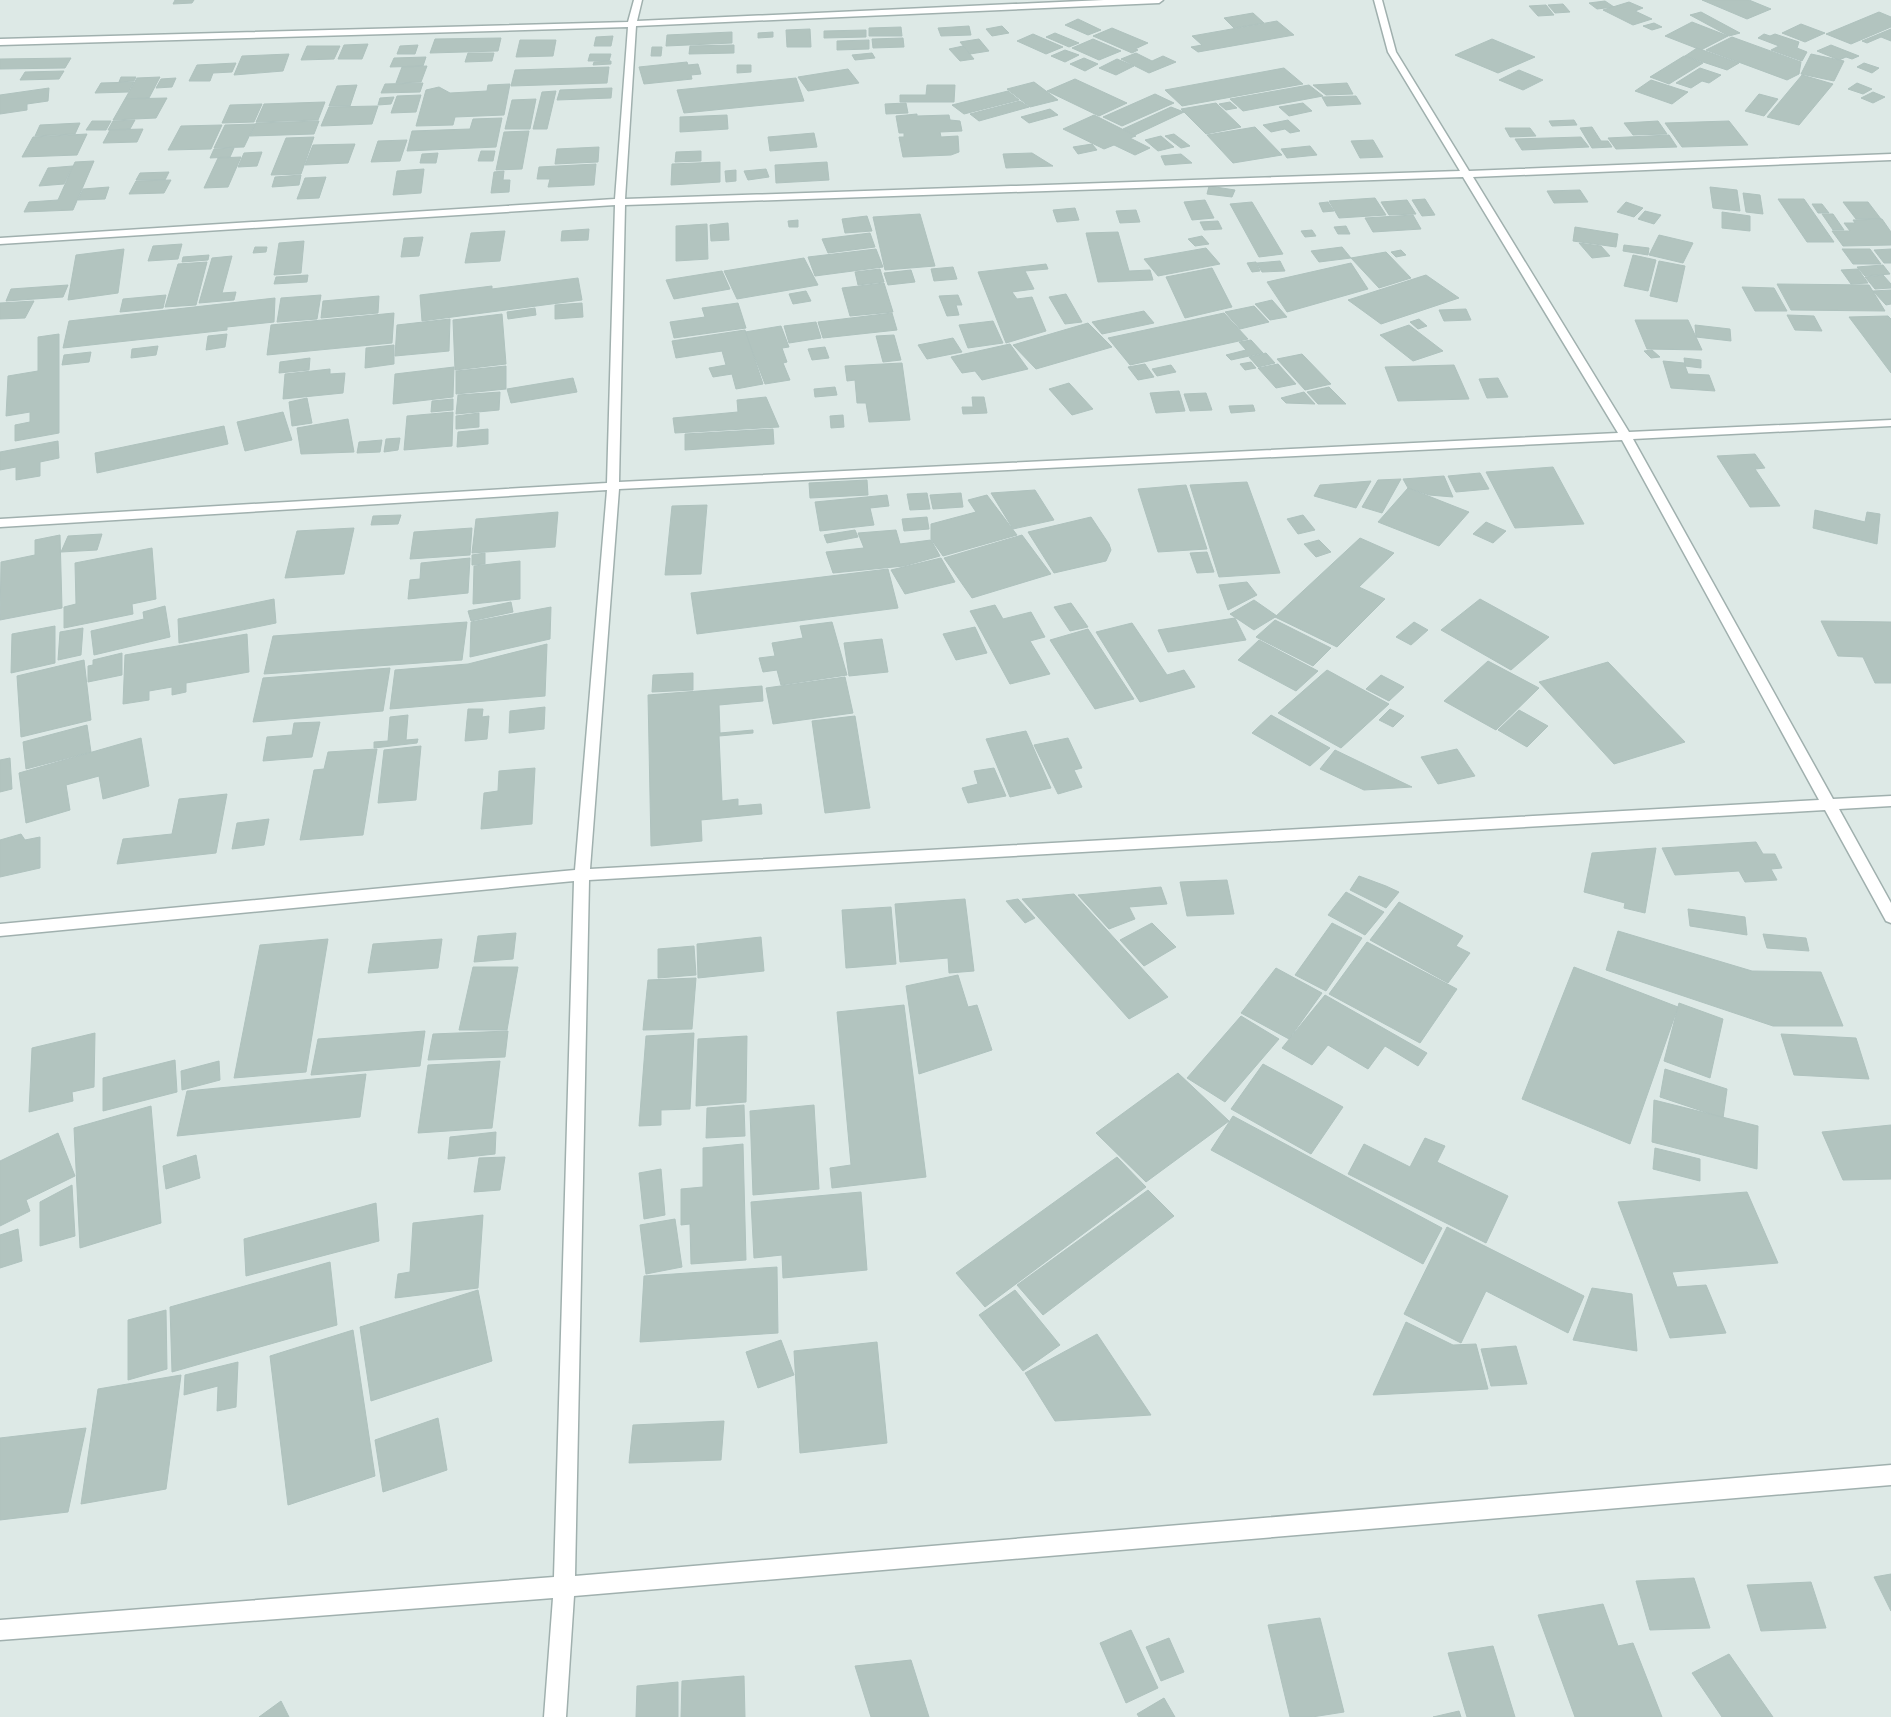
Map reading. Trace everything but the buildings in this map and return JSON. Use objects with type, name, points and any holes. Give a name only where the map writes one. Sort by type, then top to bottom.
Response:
[{"type":"street","points":[[555,1717],[564,1588],[582,875],[613,486],[620,202],[632,24],[638,0]]},
{"type":"street","points":[[0,42],[632,24],[1159,0]]},
{"type":"street","points":[[1378,0],[1392,52],[1626,436],[1891,917]]},
{"type":"street","points":[[0,241],[620,202],[1466,174],[1891,157]]},
{"type":"street","points":[[0,523],[613,486],[1891,423]]},
{"type":"street","points":[[0,930],[582,875],[1891,800]]},
{"type":"street","points":[[0,1630],[564,1588],[1891,1475]]}]
